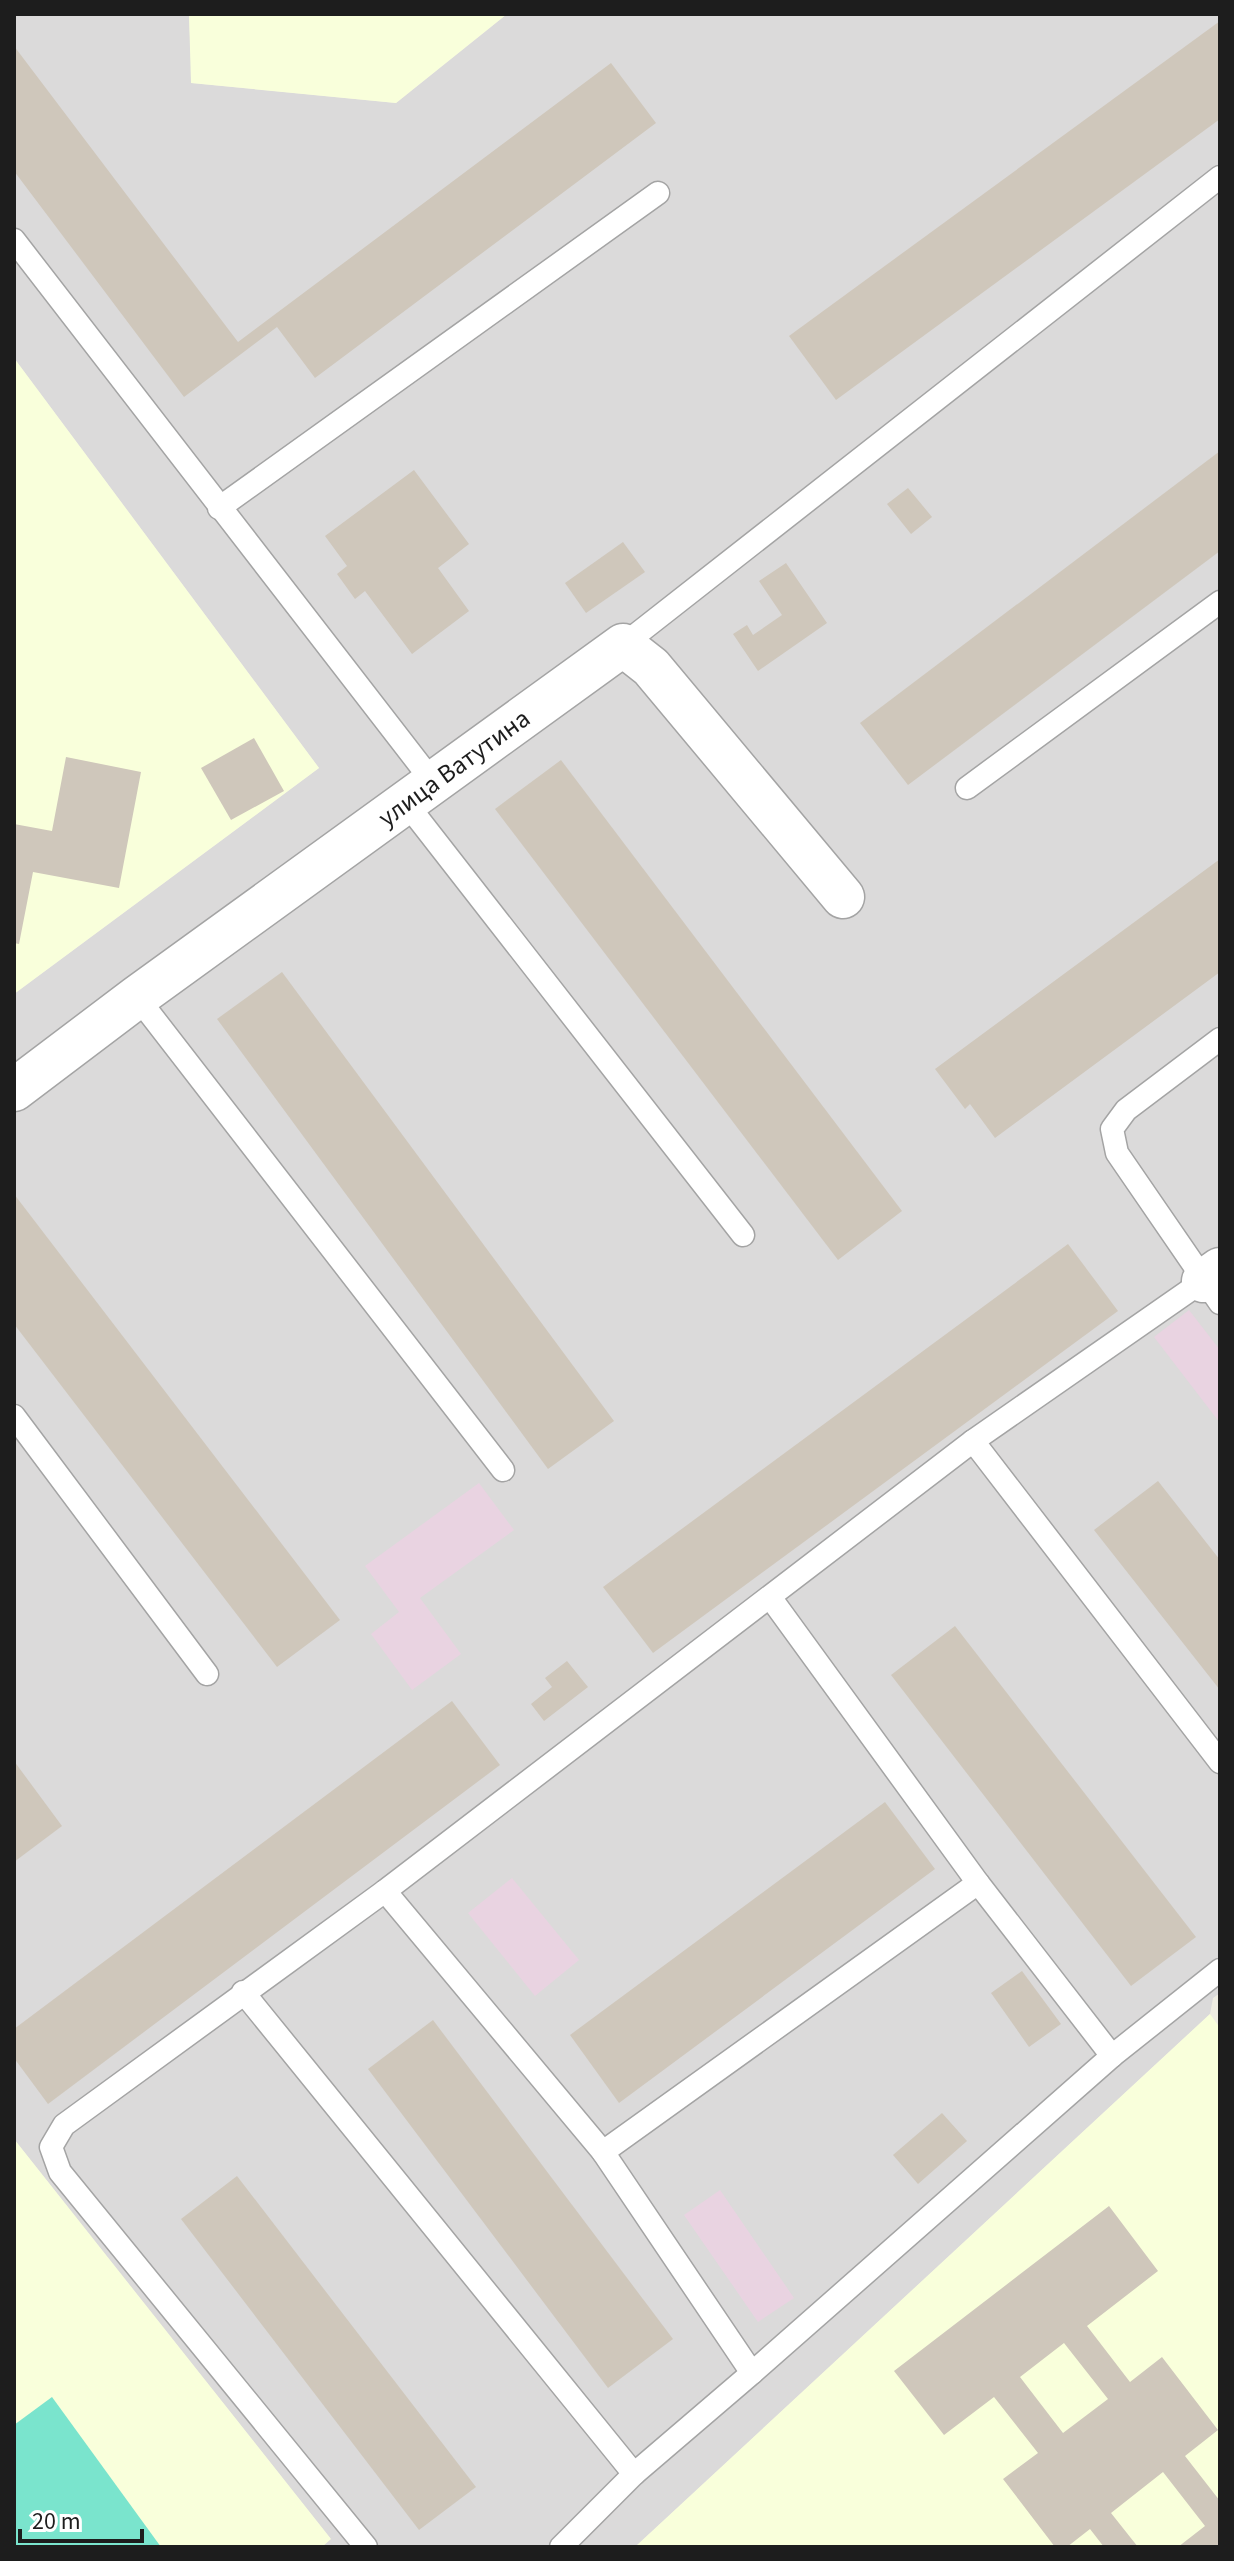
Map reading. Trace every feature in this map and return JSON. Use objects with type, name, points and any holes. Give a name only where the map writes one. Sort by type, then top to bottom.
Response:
[{"type":"street","name":"улица Ватутина","points":[[14,1090],[137,997],[623,645]]},
{"type":"street","points":[[623,645],[651,667],[843,897]]},
{"type":"lane","points":[[623,645],[1220,177]]},
{"type":"lane","points":[[219,508],[658,193]]},
{"type":"lane","points":[[14,240],[219,508],[419,792],[743,1235]]},
{"type":"lane","points":[[967,788],[1220,602]]},
{"type":"lane","points":[[137,997],[503,1470]]},
{"type":"lane","points":[[366,2547],[60,2172],[51,2147],[64,2125],[385,1891],[973,1441],[1214,1284],[1117,1153],[1112,1129],[1126,1110],[1220,1039]]},
{"type":"lane","points":[[14,1416],[207,1674]]},
{"type":"lane","points":[[973,1441],[1220,1762]]},
{"type":"lane","points":[[770,1597],[978,1883],[1112,2056]]},
{"type":"lane","points":[[603,2152],[978,1883]]},
{"type":"lane","points":[[385,1891],[603,2152],[752,2373]]},
{"type":"lane","points":[[561,2547],[634,2474],[1112,2056],[1220,1970]]},
{"type":"lane","points":[[243,1992],[634,2474]]},
{"type":"shaded area","points":[[14,14],[189,14],[192,83],[396,103],[507,14],[1220,14],[1220,1993],[1213,1998],[1210,2014],[635,2547],[322,2547],[330,2538],[14,2139],[14,994],[319,768],[14,358]]},
{"type":"shaded area","points":[[189,14],[507,14],[396,103],[191,83]]},
{"type":"shaded area","points":[[14,358],[319,768],[14,994]]},
{"type":"shaded area","points":[[1189,1310],[1220,1350],[1220,1423],[1154,1337]]},
{"type":"shaded area","points":[[479,1483],[514,1530],[420,1598],[461,1654],[412,1690],[371,1634],[399,1612],[365,1566]]},
{"type":"shaded area","points":[[512,1878],[579,1960],[535,1996],[468,1913]]},
{"type":"shaded area","points":[[1210,2014],[1220,2028],[1220,2547],[635,2547]]},
{"type":"shaded area","points":[[14,2139],[331,2539],[322,2547],[14,2547]]},
{"type":"shaded area","points":[[720,2190],[794,2298],[758,2322],[684,2215]]},
{"type":"shaded area","points":[[52,2397],[161,2547],[14,2547],[14,2425]]},
{"type":"building","points":[[1220,21],[1220,119],[836,400],[789,336]]},
{"type":"building","points":[[14,46],[238,342],[611,63],[656,123],[315,378],[277,327],[184,397],[14,171]]},
{"type":"building","points":[[1220,451],[1220,551],[908,785],[860,723]]},
{"type":"building","points":[[414,470],[469,544],[438,568],[469,611],[412,654],[365,591],[355,599],[337,574],[347,566],[325,536]]},
{"type":"building","points":[[908,488],[932,517],[911,534],[887,504]]},
{"type":"building","points":[[623,542],[645,572],[586,613],[565,583]]},
{"type":"building","points":[[786,563],[827,623],[758,671],[733,634],[747,625],[753,635],[782,615],[759,581]]},
{"type":"building","points":[[254,738],[284,791],[231,820],[201,768]]},
{"type":"building","points":[[66,757],[141,772],[119,888],[33,872],[19,944],[14,943],[14,824],[52,831]]},
{"type":"building","points":[[561,760],[902,1211],[838,1260],[495,809]]},
{"type":"building","points":[[1220,859],[1220,972],[995,1138],[970,1104],[965,1109],[935,1069]]},
{"type":"building","points":[[282,972],[614,1421],[548,1469],[217,1019]]},
{"type":"building","points":[[14,1194],[340,1620],[277,1667],[14,1324]]},
{"type":"building","points":[[1068,1244],[1118,1311],[653,1653],[603,1587]]},
{"type":"building","points":[[1158,1481],[1220,1560],[1220,1690],[1094,1530]]},
{"type":"building","points":[[955,1626],[1196,1937],[1131,1986],[891,1675]]},
{"type":"building","points":[[567,1661],[588,1687],[544,1721],[531,1704],[552,1687],[545,1678]]},
{"type":"building","points":[[452,1701],[500,1765],[48,2104],[14,2058],[14,2029]]},
{"type":"building","points":[[14,1761],[62,1826],[14,1862]]},
{"type":"building","points":[[885,1802],[935,1869],[619,2103],[570,2035]]},
{"type":"building","points":[[1022,1971],[1061,2024],[1029,2047],[991,1993]]},
{"type":"building","points":[[433,2020],[673,2339],[608,2388],[368,2069]]},
{"type":"building","points":[[942,2113],[967,2141],[918,2184],[893,2155]]},
{"type":"building","points":[[237,2176],[476,2487],[419,2530],[181,2219]]},
{"type":"building","points":[[1109,2206],[1158,2271],[1087,2326],[1130,2382],[1162,2357],[1218,2430],[1185,2456],[1220,2501],[1220,2547],[1178,2547],[1205,2526],[1163,2472],[1111,2513],[1138,2547],[1104,2547],[1090,2529],[1067,2547],[1055,2547],[1003,2479],[1038,2453],[994,2397],[944,2435],[894,2371]],"holes":[[[1064,2343],[1108,2399],[1063,2433],[1020,2377]]]}]
